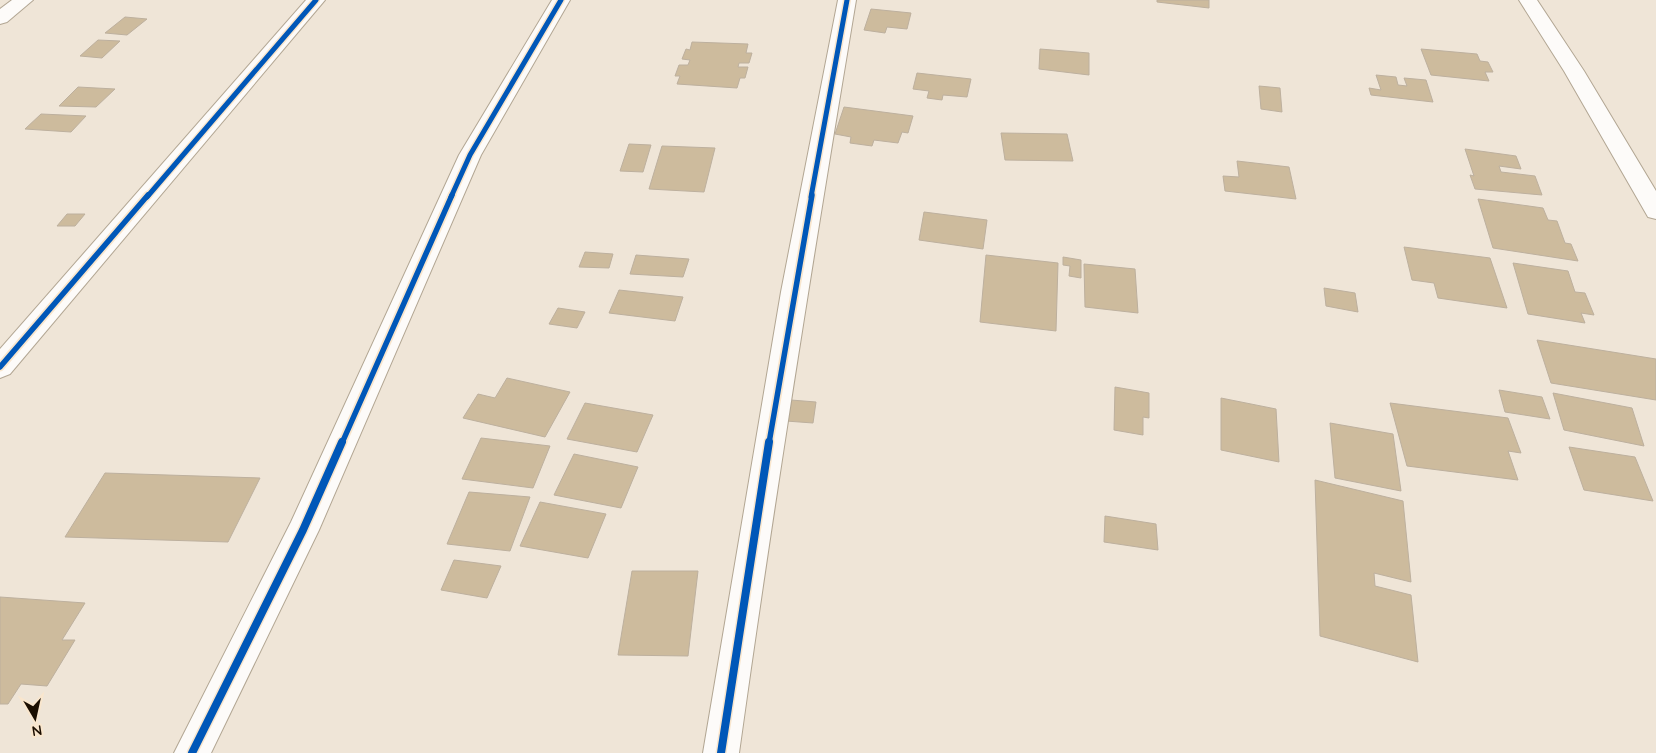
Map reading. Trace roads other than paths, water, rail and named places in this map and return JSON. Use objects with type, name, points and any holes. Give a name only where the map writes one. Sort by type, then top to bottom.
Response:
[{"type":"street","points":[[0,18],[24,0]]},
{"type":"street","points":[[0,367],[316,0]]},
{"type":"street","points":[[192,753],[303,530],[470,155],[562,0]]},
{"type":"street","points":[[721,753],[749,565],[794,292],[847,0]]},
{"type":"street","points":[[1528,0],[1574,71],[1656,211]]}]
